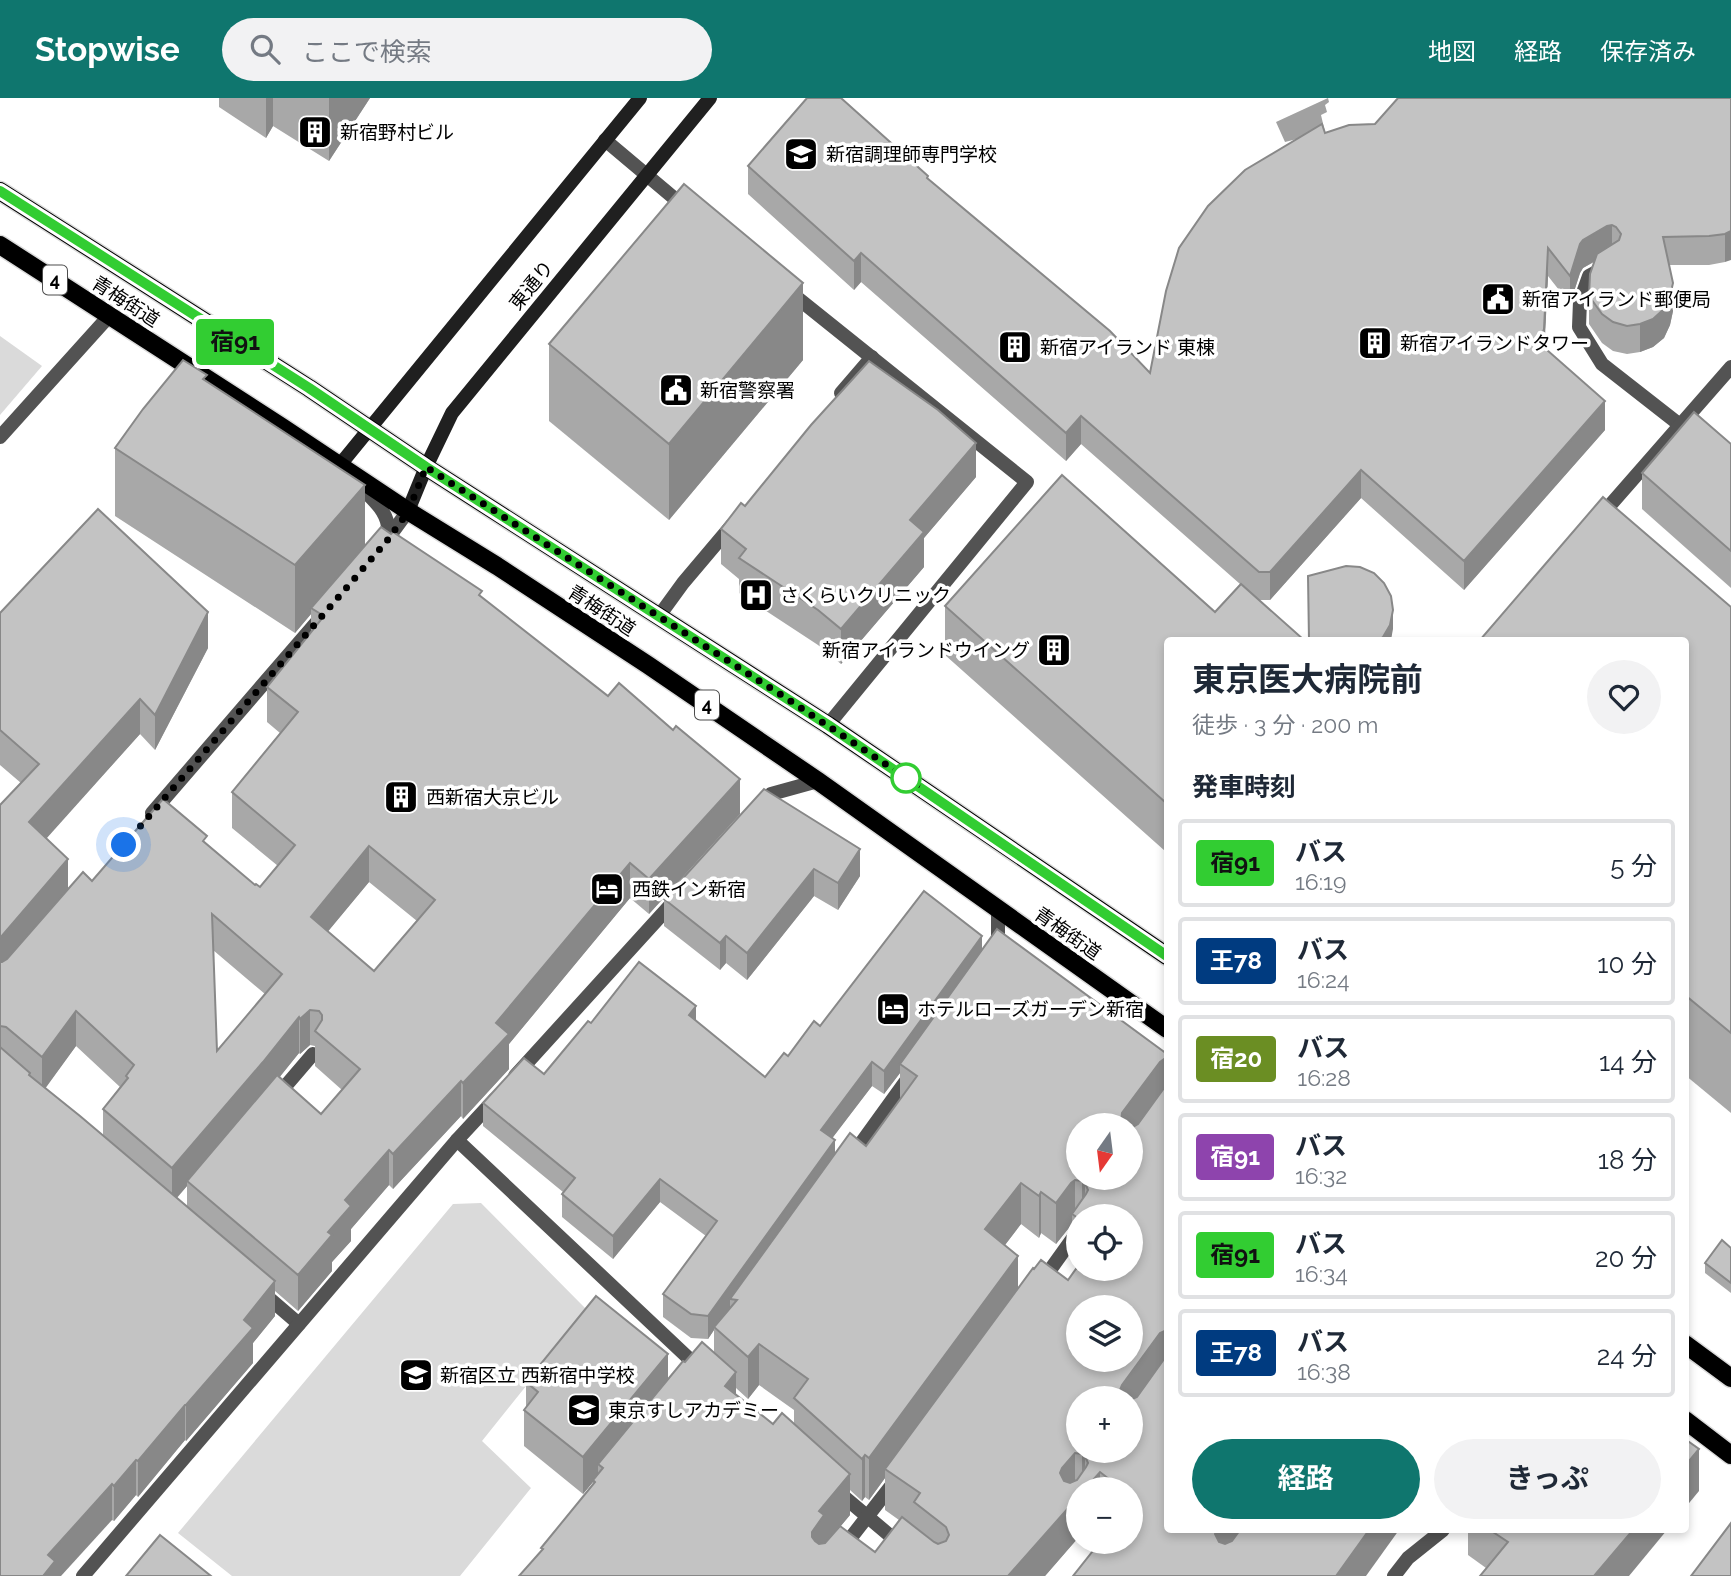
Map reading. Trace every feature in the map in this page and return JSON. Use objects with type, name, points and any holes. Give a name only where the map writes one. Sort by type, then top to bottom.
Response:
[{"type":"main road","name":"東通り","points":[[339,466],[640,98]]},
{"type":"main road","name":"東通り","points":[[408,512],[452,413],[710,98]]},
{"type":"main road","name":"青梅街道","points":[[0,191],[828,725],[1164,954]]},
{"type":"main road","name":"青梅街道","points":[[0,245],[282,427],[408,512],[498,566],[818,780],[1164,1027]]},
{"type":"main road","points":[[1689,1347],[1731,1378]]},
{"type":"main road","points":[[1689,1423],[1731,1455]]},
{"type":"street","points":[[605,140],[700,220]]},
{"type":"street","points":[[1611,263],[1589,276],[1580,301],[1579,327],[1602,364],[1680,425]]},
{"type":"street","points":[[775,280],[1027,482],[828,725]]},
{"type":"street","points":[[0,437],[110,315]]},
{"type":"street","points":[[831,405],[872,357]]},
{"type":"street","points":[[1590,528],[1731,367]]},
{"type":"street","points":[[282,427],[381,506],[388,526],[388,535],[382,547],[408,512]]},
{"type":"street","points":[[659,616],[744,510]]},
{"type":"street","points":[[145,821],[335,601]]},
{"type":"street","points":[[752,814],[771,794],[818,780]]},
{"type":"street","points":[[83,1576],[457,1140],[688,886]]},
{"type":"street","points":[[990,964],[998,953],[998,909]]},
{"type":"street","points":[[269,1105],[313,1054]]},
{"type":"street","points":[[845,1166],[917,1065]]},
{"type":"street","points":[[457,1140],[702,1370]]},
{"type":"street","points":[[1030,1297],[1066,1248]]},
{"type":"street","points":[[257,1288],[299,1324]]},
{"type":"street","points":[[821,1576],[902,1472]]},
{"type":"street","points":[[828,1482],[908,1551]]},
{"type":"street","points":[[1394,1576],[1408,1558],[1439,1533]]},
{"type":"shaded area","points":[[1328,98],[1329,102],[1325,105],[1327,112],[1321,115],[1325,132],[1285,142],[1276,122]]},
{"type":"shaded area","points":[[0,336],[42,366],[0,415]]},
{"type":"shaded area","name":"新宿区立 西新宿中学校","points":[[481,1203],[587,1310],[482,1441],[531,1488],[460,1576],[232,1576],[178,1533],[453,1204]]},
{"type":"building","points":[[807,98],[841,98],[928,176],[927,178],[1110,331],[1150,373],[1166,291],[1179,248],[1208,206],[1245,170],[1322,124],[1325,133],[1349,125],[1375,124],[1398,98],[1731,98],[1731,231],[1709,236],[1663,237],[1673,283],[1670,296],[1664,309],[1653,319],[1627,326],[1613,322],[1602,314],[1589,296],[1590,274],[1597,254],[1619,240],[1621,234],[1616,227],[1607,226],[1583,240],[1570,276],[1548,248],[1544,329],[1539,343],[1605,401],[1464,561],[1361,470],[1270,572],[1259,572],[1081,416],[1066,433],[861,253],[854,261],[748,166]]},
{"type":"building","points":[[684,184],[803,283],[669,444],[549,344]]},
{"type":"building","points":[[183,360],[207,375],[203,379],[365,485],[295,565],[115,448]]},
{"type":"building","points":[[869,361],[938,410],[976,443],[910,520],[924,532],[841,629],[818,610],[739,558],[746,549],[721,529],[741,503],[745,506],[811,425]]},
{"type":"building","points":[[1694,412],[1731,444],[1731,551],[1642,473]]},
{"type":"building","points":[[1062,475],[1215,612],[1241,584],[1301,637],[1164,637],[1164,801],[945,606]]},
{"type":"building","points":[[1603,497],[1731,607],[1731,1033],[1689,998],[1689,637],[1483,637]]},
{"type":"building","points":[[98,509],[208,612],[155,715],[140,699],[29,822],[68,859],[0,938],[0,805],[39,764],[0,730],[0,613]]},
{"type":"building","points":[[381,527],[391,534],[393,532],[482,591],[479,595],[608,696],[619,683],[673,730],[676,726],[740,779],[649,879],[630,863],[496,1023],[509,1034],[393,1154],[389,1150],[345,1200],[351,1206],[328,1232],[332,1235],[298,1275],[187,1181],[277,1075],[321,1114],[360,1069],[315,1031],[322,1020],[319,1011],[310,1010],[300,1019],[299,1017],[172,1168],[103,1109],[128,1078],[126,1076],[134,1065],[76,1011],[42,1057],[6,1027],[0,1026],[0,962],[7,959],[83,872],[92,881],[163,799],[207,836],[203,841],[260,887],[295,845],[232,792],[298,712],[267,687],[324,616],[311,608]],"holes":[[[369,846],[435,900],[374,971],[311,917]],[[212,914],[282,974],[217,1051]]]},
{"type":"building","points":[[1346,566],[1360,567],[1374,573],[1391,596],[1393,610],[1390,625],[1383,637],[1309,637],[1308,576]]},
{"type":"building","points":[[764,789],[860,849],[838,883],[814,869],[747,953],[726,936],[720,943],[664,899]]},
{"type":"building","points":[[924,891],[982,936],[884,1071],[872,1062],[821,1130],[835,1140],[708,1316],[691,1314],[663,1294],[717,1221],[660,1179],[613,1236],[562,1194],[575,1178],[483,1103],[524,1058],[544,1074],[588,1021],[591,1023],[639,962],[696,1006],[689,1015],[765,1077],[784,1053],[788,1056],[814,1021],[820,1026]]},
{"type":"building","points":[[997,929],[1164,1052],[1164,1059],[1122,1113],[1066,1113],[1066,1190],[1056,1203],[1041,1192],[1039,1196],[1021,1183],[985,1229],[1018,1256],[869,1458],[865,1455],[862,1459],[794,1398],[808,1379],[759,1344],[748,1357],[714,1327],[737,1300],[730,1299],[850,1133],[866,1146],[917,1076],[900,1064]]},
{"type":"building","points":[[0,1047],[30,1073],[29,1075],[275,1281],[244,1320],[253,1328],[138,1461],[136,1460],[114,1486],[112,1484],[48,1555],[55,1561],[43,1576],[0,1576]]},
{"type":"building","points":[[1164,1088],[1164,1331],[1143,1356],[1143,1295],[1066,1295],[1066,1372],[1132,1372],[1122,1386],[1066,1386],[1066,1463],[1060,1473],[1066,1482],[1066,1511],[1008,1576],[519,1576],[595,1482],[593,1480],[603,1468],[598,1464],[683,1361],[685,1362],[702,1342],[736,1372],[725,1386],[773,1424],[782,1413],[850,1474],[819,1511],[824,1515],[812,1532],[815,1541],[819,1544],[825,1543],[840,1526],[875,1552],[902,1517],[934,1542],[938,1544],[946,1541],[949,1535],[946,1527],[914,1502],[920,1493],[885,1469],[1041,1260],[1066,1281],[1143,1281],[1143,1204],[1079,1204],[1088,1190],[1143,1190],[1143,1117]]},
{"type":"building","points":[[1722,1240],[1731,1248],[1731,1283],[1705,1263]]},
{"type":"building","points":[[596,1296],[668,1354],[583,1457],[524,1410],[538,1392],[526,1382]]},
{"type":"building","points":[[1164,1359],[1164,1533],[1216,1533],[1219,1542],[1225,1544],[1232,1541],[1238,1533],[1367,1533],[1336,1576],[1073,1576],[1090,1554],[1143,1554],[1143,1477],[1106,1477],[1100,1472],[1096,1477],[1079,1477],[1088,1463],[1143,1463],[1143,1389]]},
{"type":"building","points":[[1689,1442],[1699,1449],[1689,1461]]},
{"type":"building","points":[[1731,1523],[1731,1576],[1691,1576]]},
{"type":"building","points":[[1494,1533],[1630,1533],[1594,1576],[1480,1576],[1508,1542]]},
{"type":"building","points":[[160,1535],[211,1576],[126,1576]]},
{"type":"bus line","name":"宿91","points":[[0,191],[828,725],[1164,954]]},
{"type":"place","name":"新宿野村ビル","points":[[315,132]]},
{"type":"place","name":"新宿調理師専門学校","points":[[801,154]]},
{"type":"place","name":"新宿アイランド郵便局","points":[[1498,299]]},
{"type":"place","name":"新宿アイランドタワー","points":[[1375,343]]},
{"type":"place","name":"新宿アイランド 東棟","points":[[1015,347]]},
{"type":"place","name":"新宿警察署","points":[[676,390]]},
{"type":"place","name":"さくらいクリニック","points":[[756,595]]},
{"type":"place","name":"新宿アイランドウイング","points":[[1054,650]]},
{"type":"place","name":"西新宿大京ビル","points":[[401,797]]},
{"type":"place","name":"西鉄イン新宿","points":[[607,889]]},
{"type":"place","name":"ホテルローズガーデン新宿","points":[[893,1009]]},
{"type":"place","name":"新宿区立 西新宿中学校","points":[[416,1375]]},
{"type":"place","name":"東京すしアカデミー","points":[[584,1410]]},
{"type":"route","points":[[124,845],[386,542],[408,512],[426,467],[917,785],[906,778]]}]
